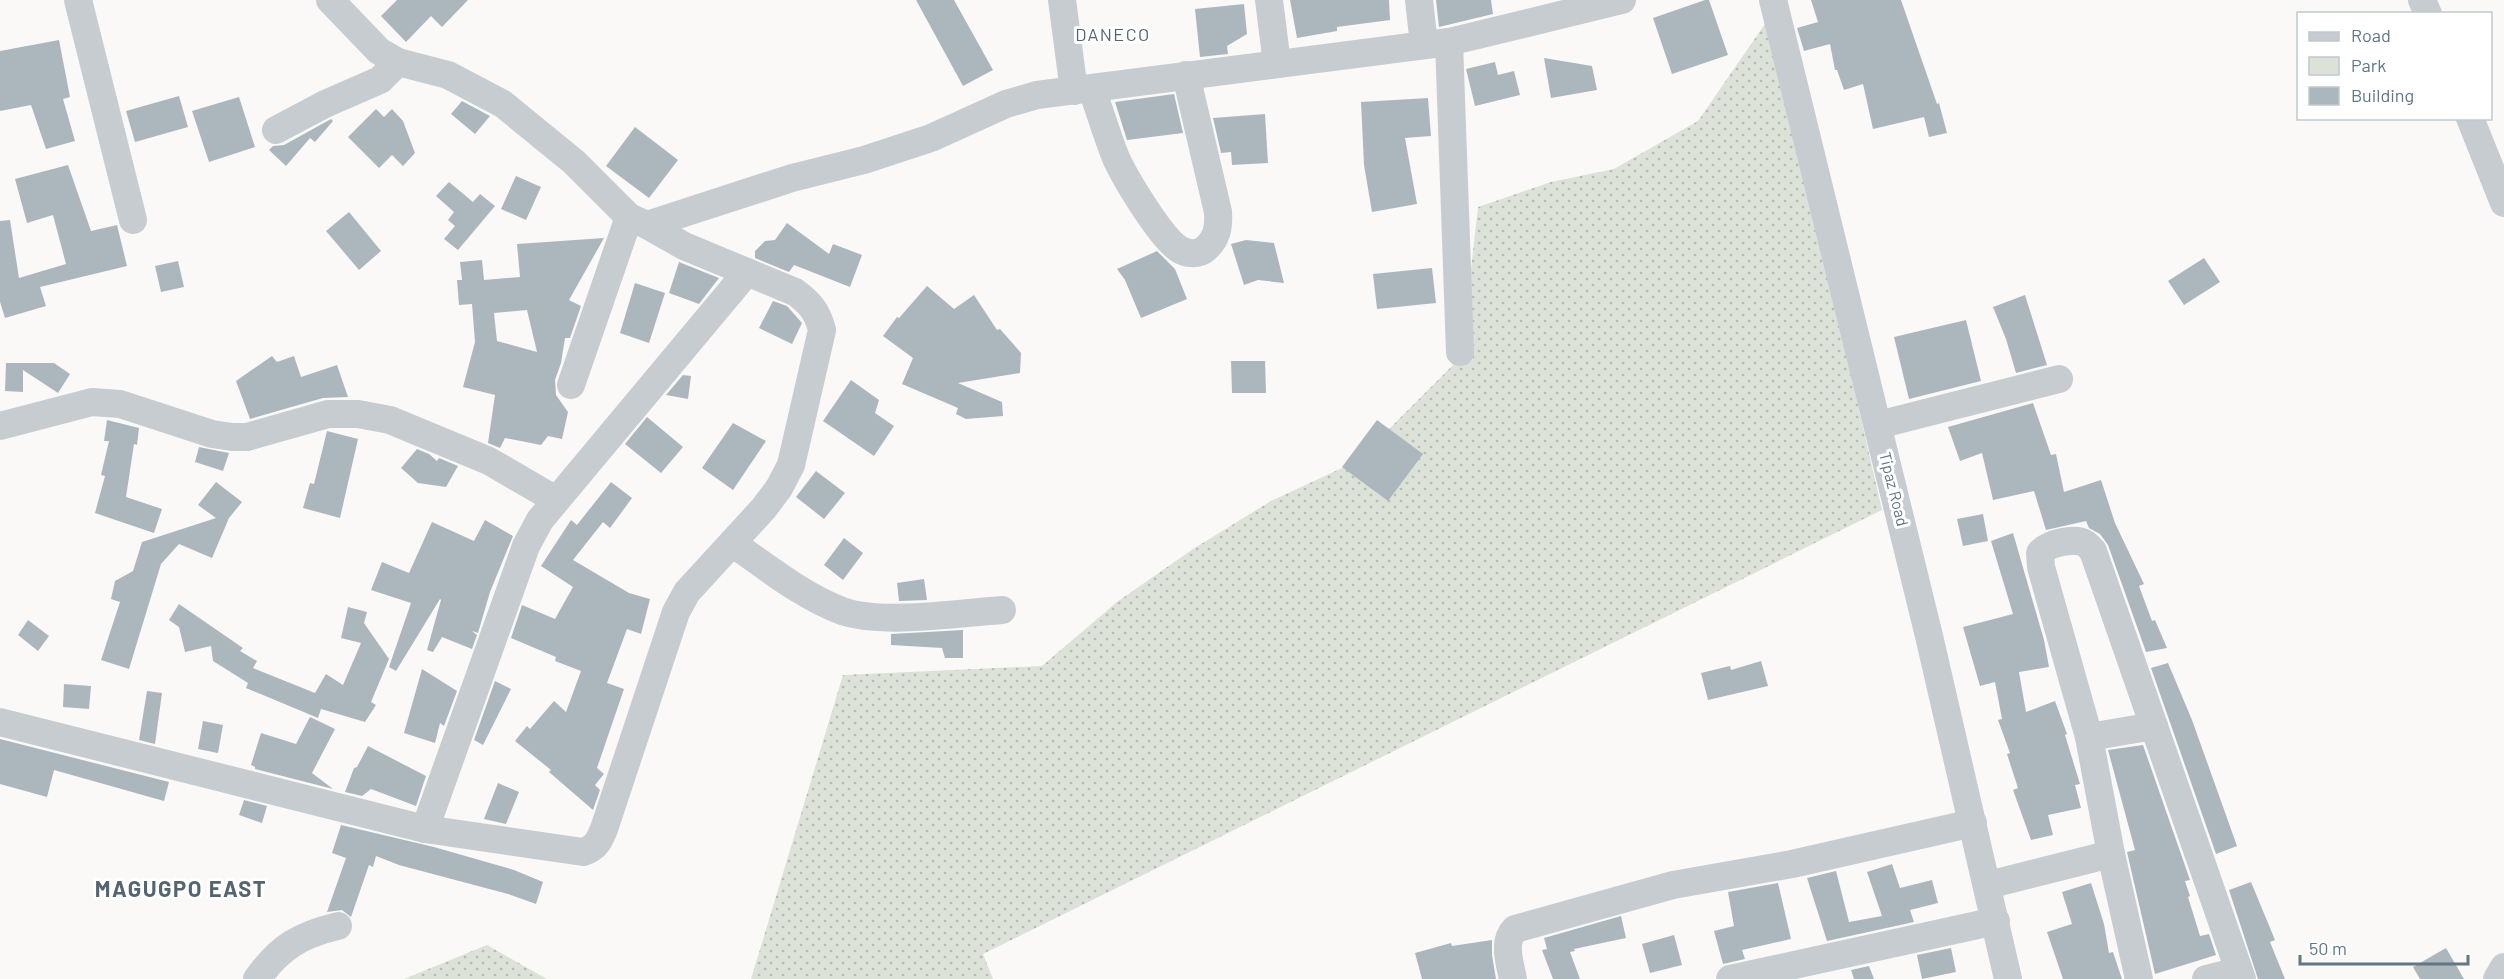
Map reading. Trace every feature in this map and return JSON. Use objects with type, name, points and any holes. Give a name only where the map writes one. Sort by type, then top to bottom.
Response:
[{"type":"street","points":[[78,0],[133,220]]},
{"type":"street","points":[[0,722],[425,829],[583,852],[591,850],[599,842],[604,829],[676,612],[687,592],[769,501],[791,465],[822,330],[818,313],[810,303],[795,292],[684,246],[638,221],[574,162],[503,104],[448,75],[398,62],[379,51],[330,0]]},
{"type":"street","points":[[1062,0],[1083,90],[1117,159],[1165,235],[1179,249],[1192,253],[1202,251],[1212,242],[1218,227],[1218,212],[1186,75]]},
{"type":"street","points":[[1269,0],[1277,64]]},
{"type":"street","points":[[1419,0],[1437,44],[1460,352]]},
{"type":"street","points":[[638,221],[864,160],[931,138],[1006,104],[1037,96],[1437,44],[1622,0]]},
{"type":"street","name":"Tipaz Road","points":[[1773,0],[1878,425],[1988,885],[2008,979]]},
{"type":"street","points":[[276,130],[325,104],[380,80],[398,62]]},
{"type":"street","points":[[2471,120],[2504,203]]},
{"type":"street","points":[[571,385],[638,221]]},
{"type":"street","points":[[425,829],[526,546],[540,520],[747,272]]},
{"type":"street","points":[[1878,425],[2059,379]]},
{"type":"street","points":[[0,426],[92,402],[120,404],[212,434],[232,437],[247,437],[328,414],[358,414],[390,420],[489,461],[556,500]]},
{"type":"street","points":[[2139,979],[2111,854],[2089,737],[2041,567],[2040,553],[2049,545],[2078,541],[2086,543],[2093,551],[2240,975],[2206,979]]},
{"type":"street","points":[[732,543],[815,599],[844,612],[880,618],[1002,610]]},
{"type":"street","points":[[2089,737],[2154,726]]},
{"type":"street","points":[[1513,979],[1507,945],[1509,934],[1515,929],[1673,885],[1792,864],[1973,823]]},
{"type":"street","points":[[1988,885],[2111,854]]},
{"type":"street","points":[[1730,979],[1824,969],[1996,921]]},
{"type":"street","points":[[257,979],[280,952],[298,938],[338,926]]},
{"type":"street","points":[[2497,979],[2504,968]]},
{"type":"green space","points":[[1769,18],[1882,510],[983,954],[993,979],[751,979],[843,675],[1042,666],[1117,602],[1193,549],[1271,501],[1357,461],[1461,357],[1478,207],[1551,182],[1614,169],[1698,121]]},
{"type":"green space","points":[[487,945],[547,979],[404,979]]},
{"type":"building","points":[[397,0],[468,0],[442,27],[431,16],[406,42],[381,16]]},
{"type":"building","points":[[916,0],[954,0],[993,70],[963,86]]},
{"type":"building","points":[[1290,0],[1389,0],[1390,20],[1337,27],[1337,31],[1297,38]]},
{"type":"building","points":[[1436,0],[1491,0],[1493,14],[1439,27]]},
{"type":"building","points":[[1709,0],[1728,55],[1672,74],[1653,18]]},
{"type":"building","points":[[1811,0],[1901,0],[1937,104],[1939,103],[1947,133],[1929,137],[1924,117],[1873,129],[1863,84],[1844,90],[1837,70],[1835,70],[1830,44],[1804,51],[1797,28],[1818,22]]},
{"type":"building","points":[[1244,4],[1247,34],[1227,46],[1228,54],[1200,57],[1195,9]]},
{"type":"building","points":[[59,40],[70,97],[63,99],[75,141],[46,149],[31,105],[0,111],[0,51]]},
{"type":"building","points":[[1544,58],[1592,66],[1597,90],[1551,98]]},
{"type":"building","points":[[1495,62],[1498,75],[1514,71],[1520,95],[1475,106],[1466,69]]},
{"type":"building","points":[[1174,94],[1183,133],[1127,140],[1115,102]]},
{"type":"building","points":[[179,96],[188,127],[135,142],[126,111]]},
{"type":"building","points":[[239,97],[255,147],[209,162],[192,111]]},
{"type":"building","points":[[1428,98],[1431,136],[1405,138],[1417,204],[1372,212],[1364,165],[1361,102]]},
{"type":"building","points":[[462,101],[490,116],[475,134],[451,114]]},
{"type":"building","points":[[376,109],[384,117],[392,109],[403,121],[415,153],[403,166],[392,155],[379,168],[348,137]]},
{"type":"building","points":[[1265,114],[1268,163],[1232,165],[1231,152],[1221,153],[1213,118]]},
{"type":"building","points":[[331,119],[333,121],[315,142],[310,138],[286,166],[269,150],[273,146],[284,145]]},
{"type":"building","points":[[635,127],[678,160],[649,198],[606,166]]},
{"type":"building","points":[[68,165],[91,231],[117,225],[127,266],[40,287],[46,306],[5,318],[0,302],[0,221],[10,220],[19,278],[66,264],[53,215],[27,223],[15,179]]},
{"type":"building","points":[[516,176],[541,187],[526,220],[501,209]]},
{"type":"building","points":[[449,182],[473,202],[480,194],[495,206],[458,250],[444,239],[455,226],[448,220],[454,212],[436,196]]},
{"type":"building","points":[[349,212],[381,251],[359,270],[326,231]]},
{"type":"building","points":[[787,223],[829,254],[833,244],[862,255],[850,287],[794,265],[789,272],[755,258],[755,251],[765,241],[775,240]]},
{"type":"building","points":[[604,238],[569,300],[581,306],[570,338],[565,338],[561,363],[555,380],[556,395],[568,412],[562,439],[548,436],[541,445],[505,438],[500,448],[488,443],[495,395],[463,387],[475,342],[472,304],[459,305],[457,280],[462,280],[460,262],[482,260],[484,280],[520,277],[517,244]],"holes":[[[527,310],[537,352],[497,341],[494,313]]]},
{"type":"building","points":[[1246,240],[1274,243],[1284,283],[1258,280],[1244,285],[1231,244]]},
{"type":"building","points":[[1157,251],[1175,269],[1187,299],[1141,318],[1125,280],[1117,269]]},
{"type":"building","points":[[2204,258],[2220,282],[2184,305],[2168,281]]},
{"type":"building","points":[[178,261],[184,287],[161,292],[155,266]]},
{"type":"building","points":[[679,262],[719,278],[699,304],[669,293]]},
{"type":"building","points":[[1432,268],[1436,303],[1377,309],[1373,274]]},
{"type":"building","points":[[635,283],[665,293],[649,343],[620,333]]},
{"type":"building","points":[[927,286],[954,309],[974,295],[997,330],[1000,329],[1021,353],[1020,373],[958,383],[1002,402],[1003,416],[966,419],[956,414],[958,408],[902,384],[913,358],[883,336],[897,317],[899,318]]},
{"type":"building","points":[[2025,295],[2047,365],[2016,373],[1993,307]]},
{"type":"building","points":[[773,301],[787,306],[802,323],[792,344],[759,328]]},
{"type":"building","points":[[1966,320],[1981,381],[1909,399],[1894,337]]},
{"type":"building","points":[[272,356],[277,362],[294,356],[301,377],[337,365],[348,397],[323,398],[250,419],[236,381]]},
{"type":"building","points":[[1231,361],[1265,361],[1266,393],[1232,393]]},
{"type":"building","points":[[6,363],[54,363],[70,374],[58,393],[23,370],[23,392],[5,391]]},
{"type":"building","points":[[683,375],[691,376],[688,399],[666,395]]},
{"type":"building","points":[[851,380],[879,400],[875,413],[894,426],[874,456],[823,421]]},
{"type":"building","points":[[2033,403],[2051,455],[2056,454],[2064,492],[2101,480],[2115,523],[2144,584],[2139,586],[2152,621],[2155,620],[2167,648],[2146,652],[2108,545],[2100,534],[2089,528],[2086,521],[2046,530],[2034,491],[1993,500],[1982,453],[1960,461],[1948,427]]},
{"type":"building","points":[[647,417],[683,447],[661,473],[625,444]]},
{"type":"building","points":[[107,420],[139,428],[137,445],[134,444],[126,497],[162,509],[154,533],[95,513],[105,476],[101,475],[109,441],[104,441]]},
{"type":"building","points":[[1377,420],[1423,454],[1388,501],[1342,467]]},
{"type":"building","points":[[733,423],[766,441],[733,490],[702,468]]},
{"type":"building","points":[[327,431],[358,439],[340,518],[303,508],[310,483],[314,484]]},
{"type":"building","points":[[199,447],[229,453],[223,471],[195,462]]},
{"type":"building","points":[[417,449],[429,454],[437,461],[439,458],[458,466],[446,487],[418,483],[401,468]]},
{"type":"building","points":[[816,471],[845,493],[824,519],[796,497]]},
{"type":"building","points":[[216,482],[242,502],[229,518],[212,558],[179,544],[161,564],[129,669],[101,660],[120,602],[111,599],[115,581],[133,571],[142,542],[216,518],[198,505]]},
{"type":"building","points":[[611,482],[632,498],[610,528],[603,522],[573,560],[629,593],[650,599],[641,634],[627,629],[607,683],[624,689],[597,768],[604,774],[595,785],[600,790],[593,810],[549,772],[551,770],[515,741],[527,726],[530,729],[554,701],[566,712],[581,671],[555,661],[556,657],[511,638],[522,605],[555,619],[573,587],[541,566],[571,520],[577,525]]},
{"type":"building","points":[[1983,514],[1988,541],[1963,546],[1957,519]]},
{"type":"building","points":[[485,520],[513,536],[490,592],[478,633],[472,631],[477,635],[472,649],[442,637],[433,652],[427,650],[440,599],[396,671],[389,667],[411,603],[371,590],[382,562],[409,573],[432,522],[474,541]]},
{"type":"building","points":[[2013,533],[2044,640],[2049,667],[2019,672],[2026,712],[2055,701],[2067,734],[2065,735],[2080,784],[2075,785],[2081,808],[2048,815],[2053,835],[2031,840],[2013,790],[2018,788],[2007,754],[2010,753],[1998,720],[2002,719],[1995,682],[1980,686],[1963,627],[2013,614],[1991,541]]},
{"type":"building","points":[[844,538],[863,553],[843,580],[824,565]]},
{"type":"building","points":[[924,579],[927,600],[899,601],[897,583]]},
{"type":"building","points":[[179,604],[243,648],[240,651],[257,661],[253,668],[315,693],[326,674],[343,685],[361,643],[341,638],[348,607],[367,612],[364,623],[389,659],[371,702],[376,705],[365,722],[321,709],[318,718],[246,688],[248,683],[213,661],[211,646],[185,652],[179,627],[169,620]]},
{"type":"building","points":[[28,620],[49,636],[38,651],[18,635]]},
{"type":"building","points":[[963,630],[963,658],[945,658],[942,648],[891,645],[891,634]]},
{"type":"building","points":[[1761,661],[1768,686],[1708,700],[1701,673],[1730,666],[1731,670]]},
{"type":"building","points":[[2168,663],[2192,720],[2237,846],[2216,854],[2151,668]]},
{"type":"building","points":[[422,669],[457,691],[444,726],[440,723],[435,743],[404,733]]},
{"type":"building","points":[[495,681],[511,689],[483,745],[474,740]]},
{"type":"building","points":[[64,684],[91,686],[89,709],[63,707]]},
{"type":"building","points":[[147,691],[162,693],[155,744],[139,740]]},
{"type":"building","points":[[310,717],[335,729],[312,773],[333,789],[255,769],[251,765],[261,733],[296,744]]},
{"type":"building","points":[[203,721],[223,725],[218,753],[198,749]]},
{"type":"building","points":[[0,739],[169,782],[164,801],[54,770],[47,797],[0,784]]},
{"type":"building","points":[[2143,745],[2190,880],[2185,881],[2200,936],[2209,934],[2216,955],[2155,974],[2127,852],[2135,850],[2108,750]]},
{"type":"building","points":[[368,746],[426,776],[416,806],[371,789],[362,796],[345,792],[354,768],[357,767]]},
{"type":"building","points":[[498,783],[519,792],[506,824],[484,819]]},
{"type":"building","points":[[244,800],[267,806],[262,823],[239,815]]},
{"type":"building","points":[[341,825],[434,847],[514,870],[543,882],[536,904],[508,894],[399,865],[376,856],[373,867],[369,865],[351,917],[342,910],[327,912],[346,858],[332,853]]},
{"type":"building","points":[[1892,864],[1900,888],[1932,880],[1938,903],[1910,910],[1914,922],[1827,941],[1807,878],[1836,871],[1849,922],[1882,916],[1867,872]]},
{"type":"building","points":[[2251,882],[2275,940],[2270,942],[2285,979],[2258,979],[2229,890]]},
{"type":"building","points":[[1778,883],[1791,939],[1742,950],[1745,959],[1723,964],[1714,931],[1734,926],[1728,892]]},
{"type":"building","points":[[2091,883],[2104,924],[2109,953],[2113,952],[2122,979],[2063,979],[2047,932],[2072,924],[2062,892]]},
{"type":"building","points":[[1621,916],[1626,938],[1574,949],[1575,951],[1570,952],[1580,979],[1553,979],[1542,950],[1547,949],[1544,938]]},
{"type":"building","points":[[1674,935],[1682,965],[1650,973],[1642,944]]},
{"type":"building","points":[[1492,940],[1496,979],[1422,979],[1415,953],[1451,943],[1452,946]]},
{"type":"building","points":[[1951,948],[1956,972],[1922,979],[1917,955]]},
{"type":"building","points":[[2446,948],[2464,979],[2420,979],[2413,967]]},
{"type":"building","points":[[1869,966],[1874,979],[1854,979],[1851,970]]},
{"type":"district","name":"DANECO","points":[[1113,35]]},
{"type":"district","name":"MAGUGPO EAST","points":[[181,889]]}]
